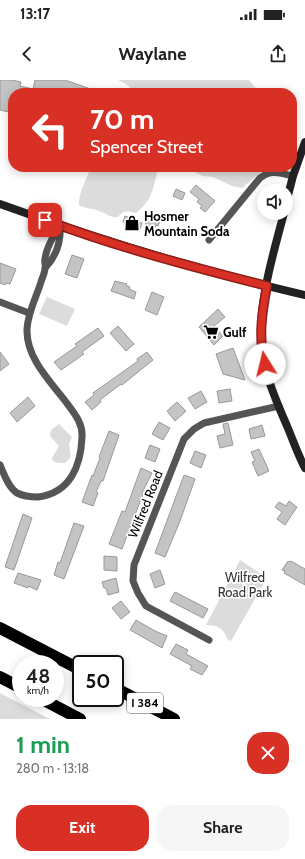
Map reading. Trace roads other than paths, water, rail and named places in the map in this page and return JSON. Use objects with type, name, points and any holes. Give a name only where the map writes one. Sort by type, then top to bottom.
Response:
[{"type":"highway","points":[[0,628],[72,665]]},
{"type":"highway","points":[[0,677],[12,683]]},
{"type":"highway","name":"I 384","points":[[124,693],[174,719]]},
{"type":"highway","points":[[57,707],[80,719]]},
{"type":"main road","points":[[297,165],[305,142]]},
{"type":"main road","points":[[291,184],[294,172]]},
{"type":"main road","points":[[0,204],[60,226],[153,255],[224,275],[305,295]]},
{"type":"main road","points":[[282,220],[270,267],[262,309],[261,336],[263,356],[269,378],[305,468]]},
{"type":"street","points":[[208,240],[260,178],[267,172],[293,176]]},
{"type":"street","points":[[0,465],[7,481],[18,493],[32,497],[47,496],[59,490],[70,480],[80,454],[83,436],[79,419],[39,367],[30,348],[27,330],[29,313],[46,268],[45,258],[54,234],[60,226]]},
{"type":"street","points":[[0,302],[29,313]]},
{"type":"street","name":"Wilfred Road","points":[[209,640],[146,606],[133,581],[134,565],[184,439],[194,429],[204,423],[279,406]]},
{"type":"place","name":"Hosmer Mountain Soda","points":[[132,223]]},
{"type":"place","name":"Gulf","points":[[211,332]]},
{"type":"park label","name":"Wilfred Road Park","points":[[245,584]]}]
